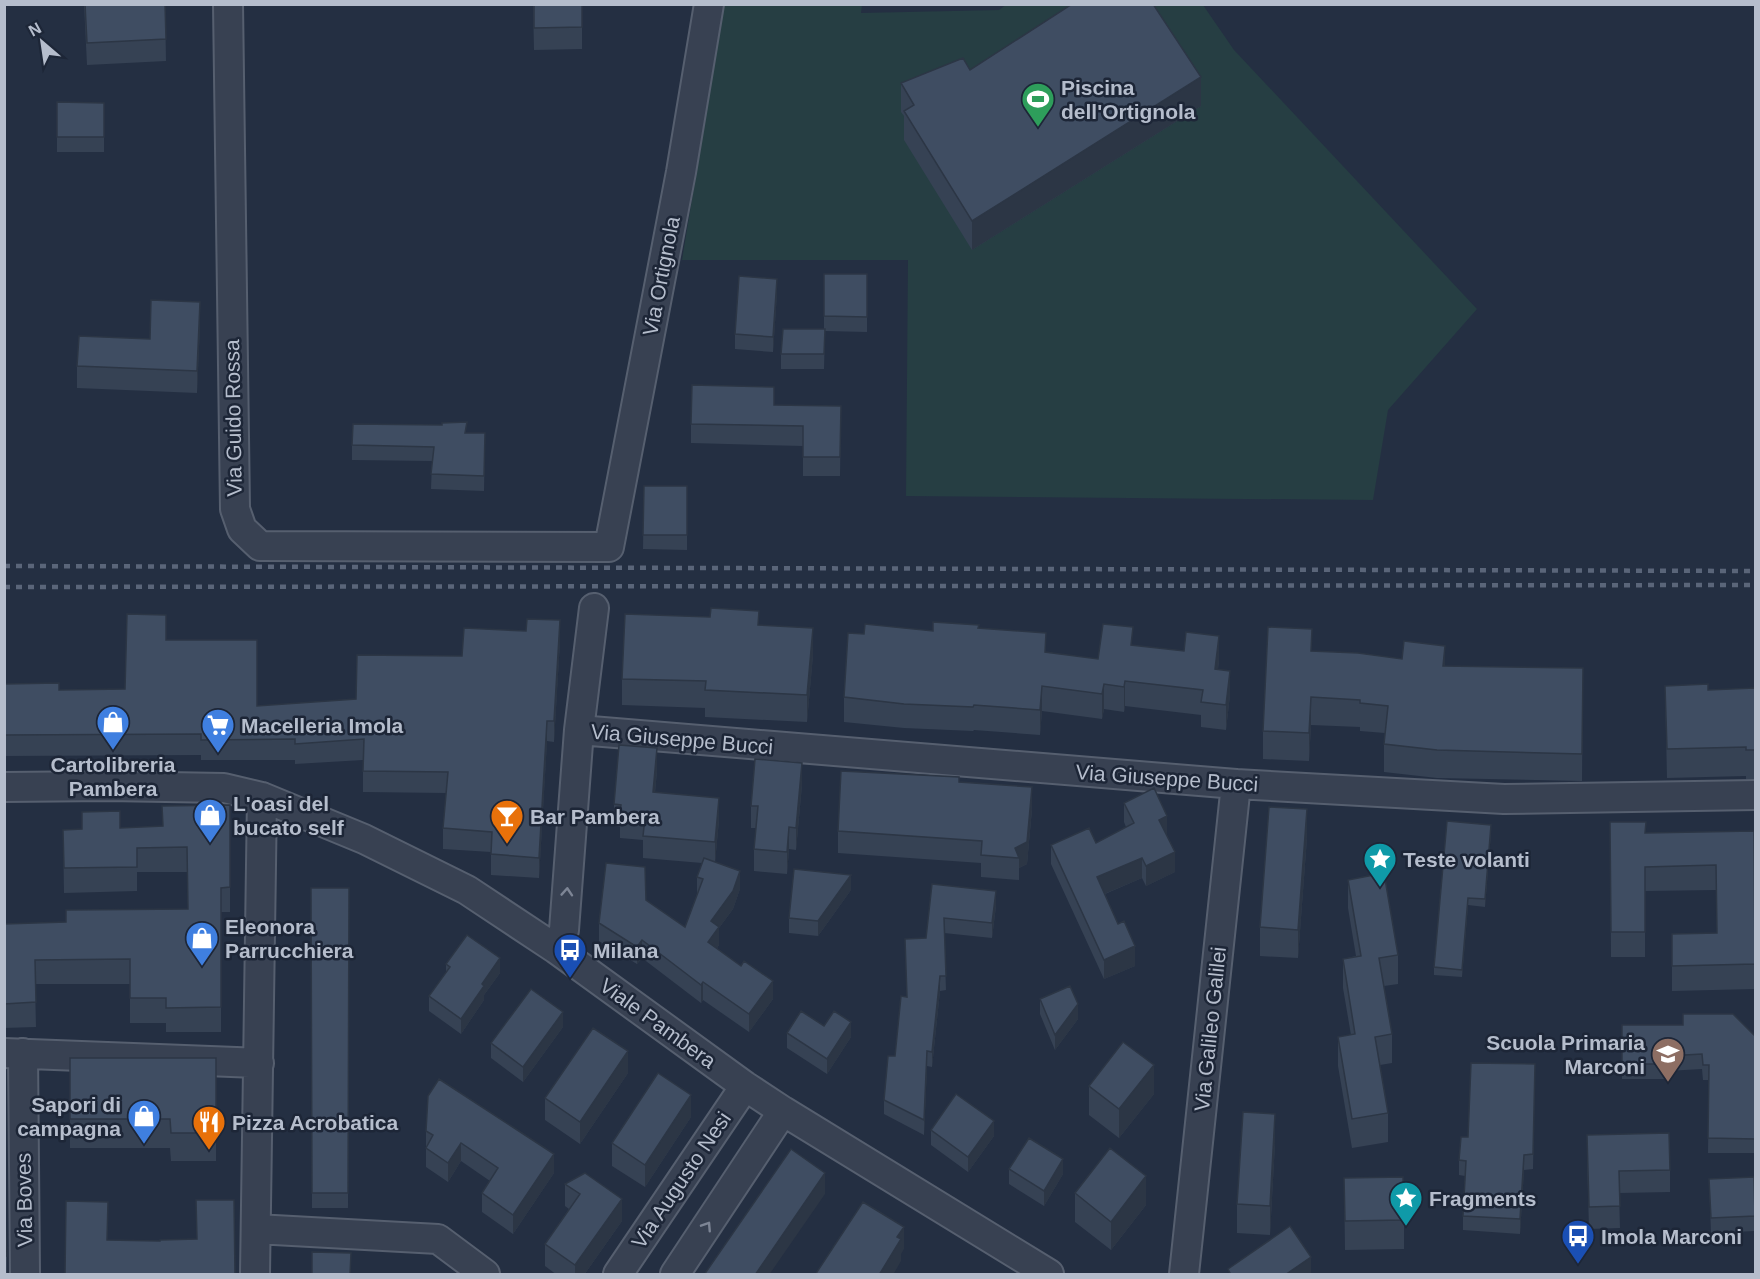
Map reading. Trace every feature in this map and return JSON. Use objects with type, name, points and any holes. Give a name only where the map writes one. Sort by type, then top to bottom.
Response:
[{"type":"street","name":"Via Guido Rossa","points":[[228,4],[234,509],[242,529],[260,546],[609,547]]},
{"type":"street","name":"Via Ortignola","points":[[609,547],[681,172],[709,4]]},
{"type":"street","points":[[556,949],[564,930],[579,730],[594,608]]},
{"type":"street","name":"Via Giuseppe Bucci","points":[[579,730],[1236,784],[1504,799],[1755,795]]},
{"type":"street","name":"Via Galileo Galilei","points":[[1184,1275],[1236,784]]},
{"type":"street","name":"Viale Pambera","points":[[4,787],[224,788],[262,797],[364,838],[467,890],[556,949],[745,1086],[1050,1275]]},
{"type":"street","points":[[255,1275],[262,797]]},
{"type":"street","points":[[14,1053],[259,1063]]},
{"type":"street","name":"Via Boves","points":[[14,1053],[25,1275]]},
{"type":"street","name":"Via Augusto Nesi","points":[[618,1275],[745,1086]]},
{"type":"street","points":[[675,1275],[783,1111]]},
{"type":"street","points":[[256,1229],[438,1239],[485,1275]]},
{"type":"green space","points":[[1007,4],[1203,5],[1234,50],[1477,309],[1388,410],[1373,500],[906,496],[908,260],[682,260],[724,5],[862,5],[861,13],[999,10]]},
{"type":"building","points":[[85,4],[165,4],[166,39],[87,43]]},
{"type":"building","points":[[534,4],[582,4],[582,27],[534,28]]},
{"type":"building","name":"Piscina dell'Ortignola","points":[[1072,4],[1153,4],[1201,77],[972,221],[904,111],[914,105],[901,83],[963,58],[970,70]]},
{"type":"building","points":[[57,102],[104,103],[104,137],[57,137]]},
{"type":"building","points":[[824,274],[867,274],[867,317],[824,316]]},
{"type":"building","points":[[739,276],[777,279],[773,337],[735,334]]},
{"type":"building","points":[[151,300],[200,302],[197,371],[77,366],[79,336],[150,339]]},
{"type":"building","points":[[783,329],[825,329],[824,354],[781,354]]},
{"type":"building","points":[[692,385],[774,387],[774,405],[841,406],[840,457],[803,457],[803,426],[691,424]]},
{"type":"building","points":[[467,422],[465,433],[485,433],[484,476],[431,474],[434,447],[352,445],[353,424],[442,425],[442,423]]},
{"type":"building","points":[[644,486],[687,486],[687,535],[643,535]]},
{"type":"building","points":[[711,608],[759,611],[758,625],[813,628],[807,695],[705,690],[706,681],[622,679],[625,614],[710,617]]},
{"type":"building","points":[[127,614],[166,615],[166,640],[257,640],[257,706],[356,699],[357,655],[462,656],[464,628],[526,631],[527,619],[560,620],[554,721],[547,721],[539,858],[491,854],[492,832],[443,828],[448,772],[363,771],[364,739],[295,744],[295,739],[201,740],[201,734],[4,735],[4,684],[59,683],[59,690],[125,689]]},
{"type":"building","points":[[933,622],[1046,633],[1045,652],[1098,659],[1103,624],[1133,627],[1131,645],[1184,651],[1186,632],[1219,636],[1215,669],[1230,671],[1226,705],[1201,702],[1203,690],[1125,681],[1124,687],[1104,684],[1102,694],[1042,686],[1040,710],[974,705],[973,707],[904,704],[844,697],[848,633],[864,634],[865,624],[933,631]]},
{"type":"building","points":[[1268,627],[1312,629],[1311,651],[1358,653],[1402,659],[1404,641],[1445,646],[1443,666],[1583,668],[1582,754],[1437,750],[1384,744],[1388,706],[1360,703],[1360,700],[1311,697],[1309,733],[1263,731]]},
{"type":"building","points":[[1708,684],[1708,690],[1755,688],[1755,750],[1746,750],[1746,747],[1667,749],[1665,686]]},
{"type":"building","points":[[619,745],[657,748],[653,792],[719,798],[715,842],[643,836],[645,818],[620,816],[621,805],[614,804]]},
{"type":"building","points":[[755,759],[802,763],[796,828],[789,827],[787,852],[754,849],[758,806],[751,806]]},
{"type":"building","points":[[841,771],[959,777],[959,782],[1032,787],[1027,842],[1015,848],[1019,858],[981,855],[982,841],[838,831]]},
{"type":"building","points":[[1154,788],[1167,816],[1159,820],[1175,852],[1146,866],[1142,858],[1097,877],[1118,924],[1124,921],[1135,946],[1104,960],[1051,845],[1089,828],[1096,843],[1134,823],[1124,803]]},
{"type":"building","points":[[230,805],[230,887],[221,888],[221,1007],[166,1008],[166,998],[130,998],[130,959],[35,960],[36,1002],[4,1004],[4,924],[66,922],[66,910],[188,909],[187,847],[137,848],[137,867],[64,868],[63,830],[82,829],[82,812],[120,811],[120,828],[163,826],[162,806]]},
{"type":"building","points":[[1269,807],[1307,809],[1298,930],[1260,927]]},
{"type":"building","points":[[1447,821],[1491,825],[1485,899],[1468,898],[1462,970],[1434,967]]},
{"type":"building","points":[[1610,822],[1646,822],[1645,833],[1754,831],[1755,964],[1672,966],[1672,934],[1717,933],[1716,865],[1645,867],[1645,932],[1611,932]]},
{"type":"building","points":[[704,858],[740,871],[733,891],[711,921],[719,927],[708,942],[741,966],[744,961],[773,981],[749,1014],[703,982],[701,985],[642,940],[637,947],[599,923],[606,863],[645,867],[646,900],[685,927],[703,879],[697,877]]},
{"type":"building","points":[[794,869],[851,875],[818,921],[789,918]]},
{"type":"building","points":[[1384,873],[1398,955],[1379,958],[1392,1034],[1375,1037],[1388,1113],[1352,1119],[1338,1037],[1355,1034],[1343,959],[1361,956],[1348,880]]},
{"type":"building","points":[[932,884],[996,891],[992,923],[944,918],[946,976],[940,976],[932,1052],[927,1051],[924,1120],[884,1100],[888,1056],[895,1056],[901,996],[907,997],[905,939],[926,938]]},
{"type":"building","points":[[311,888],[349,888],[348,1193],[312,1193]]},
{"type":"building","points":[[467,935],[500,958],[461,1019],[429,996],[450,967],[446,964]]},
{"type":"building","points":[[1070,986],[1078,1004],[1055,1035],[1040,999]]},
{"type":"building","points":[[531,989],[563,1012],[523,1067],[491,1043]]},
{"type":"building","points":[[801,1011],[824,1026],[834,1011],[851,1022],[827,1059],[787,1033]]},
{"type":"building","points":[[1683,1014],[1733,1014],[1755,1036],[1755,1139],[1708,1138],[1709,1065],[1703,1065],[1702,1054],[1667,1056],[1667,1064],[1622,1064],[1622,1025],[1683,1025]]},
{"type":"building","points":[[593,1028],[628,1051],[580,1122],[545,1098]]},
{"type":"building","points":[[1123,1042],[1154,1065],[1119,1109],[1089,1086]]},
{"type":"building","points":[[70,1058],[216,1058],[216,1133],[171,1133],[170,1119],[70,1119]]},
{"type":"building","points":[[1471,1063],[1535,1064],[1533,1154],[1524,1155],[1520,1219],[1463,1216],[1466,1161],[1459,1160],[1461,1137],[1468,1137]]},
{"type":"building","points":[[658,1073],[691,1095],[645,1165],[612,1143]]},
{"type":"building","points":[[439,1079],[554,1154],[513,1215],[482,1193],[498,1168],[461,1143],[448,1163],[426,1148],[433,1135],[426,1131],[428,1096]]},
{"type":"building","points":[[956,1094],[994,1121],[968,1157],[931,1130]]},
{"type":"building","points":[[1243,1112],[1275,1114],[1270,1206],[1237,1204]]},
{"type":"building","points":[[1669,1133],[1670,1170],[1619,1171],[1620,1206],[1589,1207],[1587,1135]]},
{"type":"building","points":[[1029,1138],[1063,1159],[1044,1191],[1009,1169]]},
{"type":"building","points":[[1110,1148],[1146,1176],[1111,1222],[1075,1193]]},
{"type":"building","points":[[791,1149],[825,1173],[755,1275],[704,1275]]},
{"type":"building","points":[[585,1173],[622,1199],[575,1265],[545,1244],[580,1194],[565,1184]]},
{"type":"building","points":[[1403,1177],[1404,1220],[1345,1221],[1344,1178]]},
{"type":"building","points":[[1754,1177],[1755,1216],[1711,1218],[1709,1179]]},
{"type":"building","points":[[4,1198],[7,1256],[4,1256]]},
{"type":"building","points":[[196,1200],[234,1200],[235,1275],[65,1275],[66,1201],[108,1202],[107,1240],[160,1241],[197,1239]]},
{"type":"building","points":[[863,1202],[904,1227],[897,1237],[901,1239],[879,1275],[815,1275]]},
{"type":"building","points":[[1290,1226],[1311,1257],[1285,1275],[1231,1275],[1228,1269]]},
{"type":"building","points":[[312,1252],[351,1253],[350,1275],[312,1275]]},
{"type":"railway","points":[[4,566],[1756,571]]},
{"type":"railway","points":[[4,587],[1756,585]]},
{"type":"place","name":"Piscina dell'Ortignola","points":[[1038,128]]},
{"type":"place","name":"Cartolibreria Pambera","points":[[113,751]]},
{"type":"place","name":"Macelleria Imola","points":[[218,754]]},
{"type":"place","name":"L'oasi del bucato self","points":[[210,844]]},
{"type":"place","name":"Bar Pambera","points":[[507,845]]},
{"type":"place","name":"Teste volanti","points":[[1380,888]]},
{"type":"place","name":"Eleonora Parrucchiera","points":[[202,967]]},
{"type":"place","name":"Milana","points":[[570,979]]},
{"type":"place","name":"Scuola Primaria Marconi","points":[[1668,1083]]},
{"type":"place","name":"Sapori di campagna","points":[[144,1145]]},
{"type":"place","name":"Pizza Acrobatica","points":[[209,1151]]},
{"type":"place","name":"Fragments","points":[[1406,1227]]},
{"type":"place","name":"Imola Marconi","points":[[1578,1265]]}]
